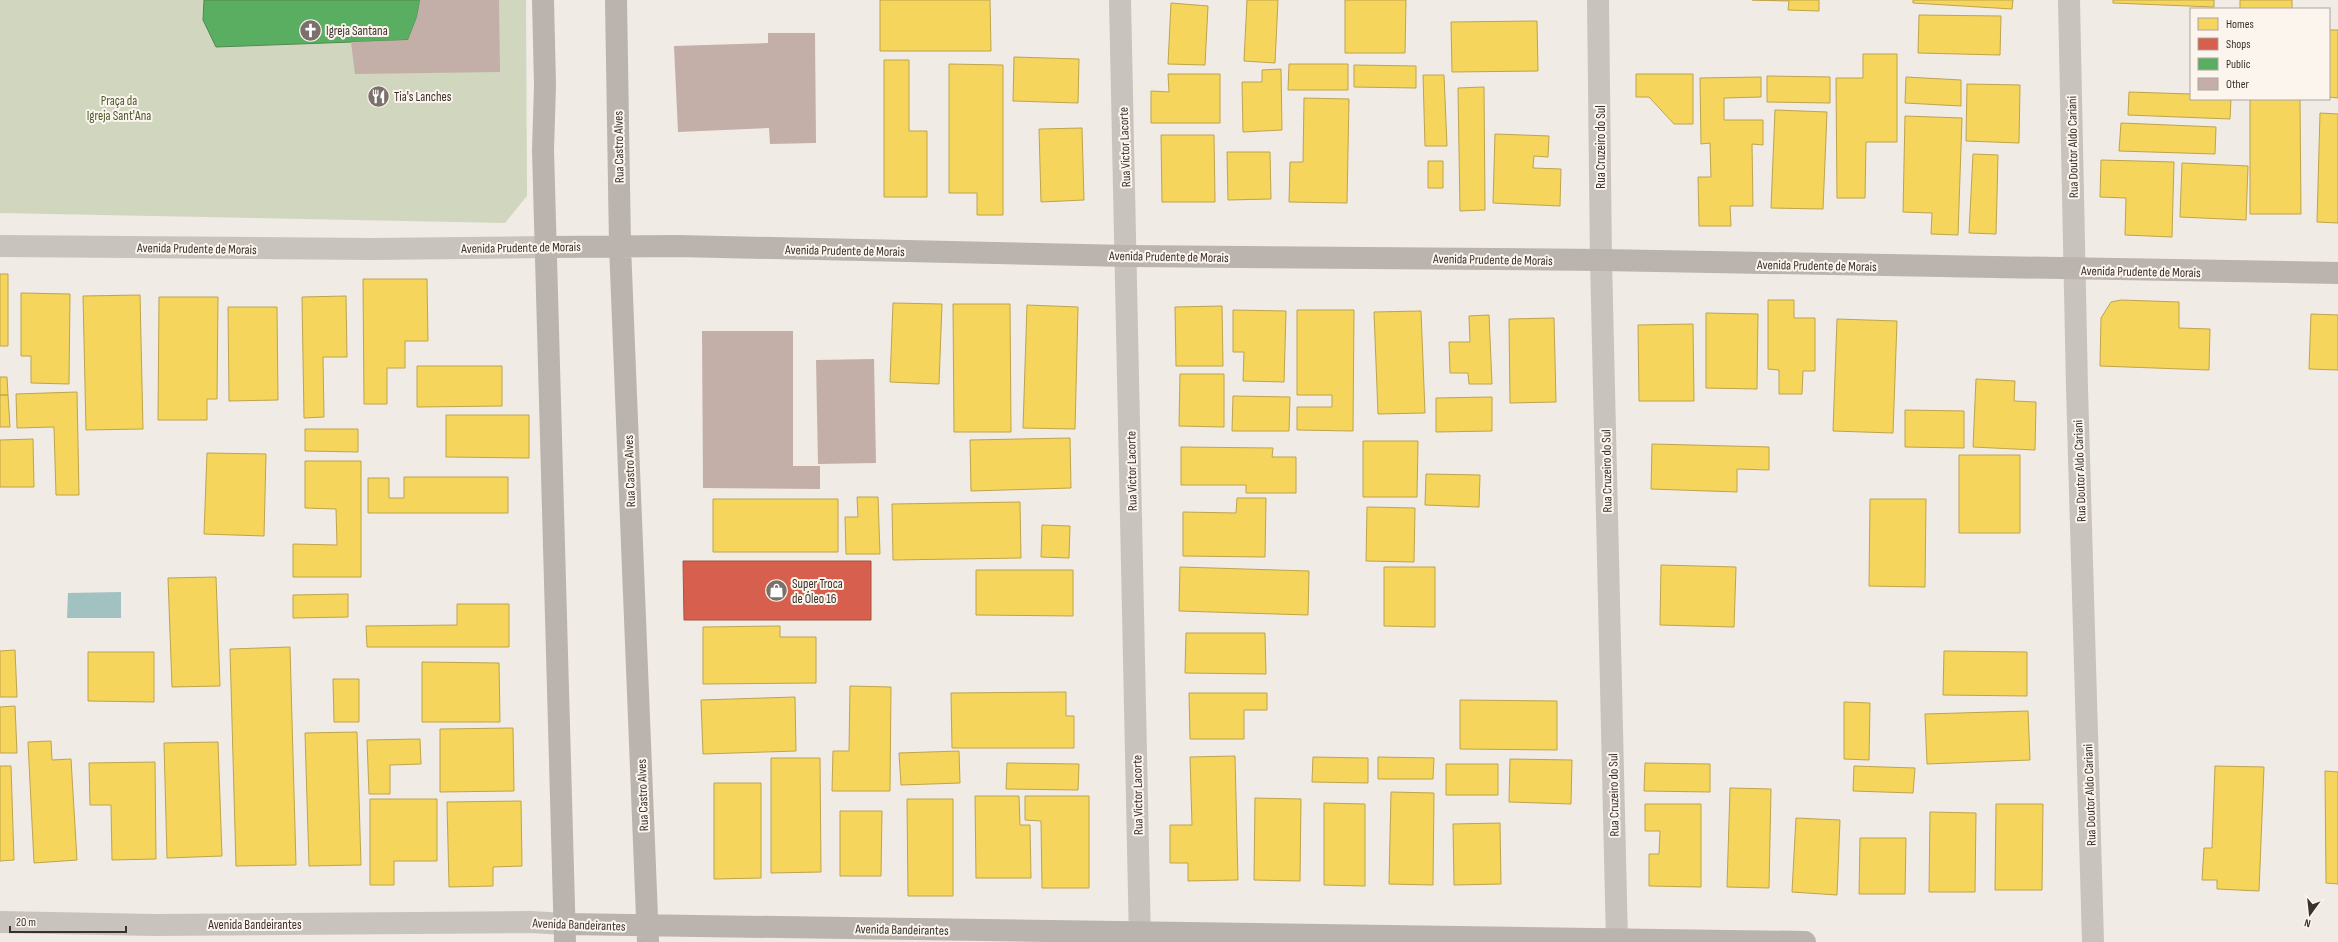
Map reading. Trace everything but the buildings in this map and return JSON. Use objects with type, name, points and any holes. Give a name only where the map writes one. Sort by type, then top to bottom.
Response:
[{"type":"street","points":[[543,0],[545,85],[543,150],[547,247],[565,933]]},
{"type":"street","name":"Rua Castro Alves","points":[[616,0],[620,246],[647,934]]},
{"type":"street","name":"Rua Victor Lacorte","points":[[1120,0],[1127,256],[1140,937]]},
{"type":"street","name":"Rua Cruzeiro do Sul","points":[[1598,0],[1601,260],[1616,941]]},
{"type":"street","name":"Rua Doutor Aldo Cariani","points":[[2069,0],[2074,270],[2094,942]]},
{"type":"street","name":"Avenida Prudente de Morais","points":[[0,246],[365,249],[620,246],[1127,256],[1601,260],[2074,270],[2338,273]]},
{"type":"street","name":"Avenida Bandeirantes","points":[[0,922],[154,925],[523,922],[565,933],[1805,942]]},
{"type":"green space","name":"Praça da Igreja Sant'Ana","points":[[0,0],[526,0],[527,196],[505,223],[0,213]]},
{"type":"water","points":[[121,592],[121,618],[67,618],[68,593]]},
{"type":"place","name":"Igreja Santana","points":[[310,30]]},
{"type":"place","name":"Tia's Lanches","points":[[379,96]]},
{"type":"place","name":"Super Troca de Óleo 16","points":[[777,590]]}]
